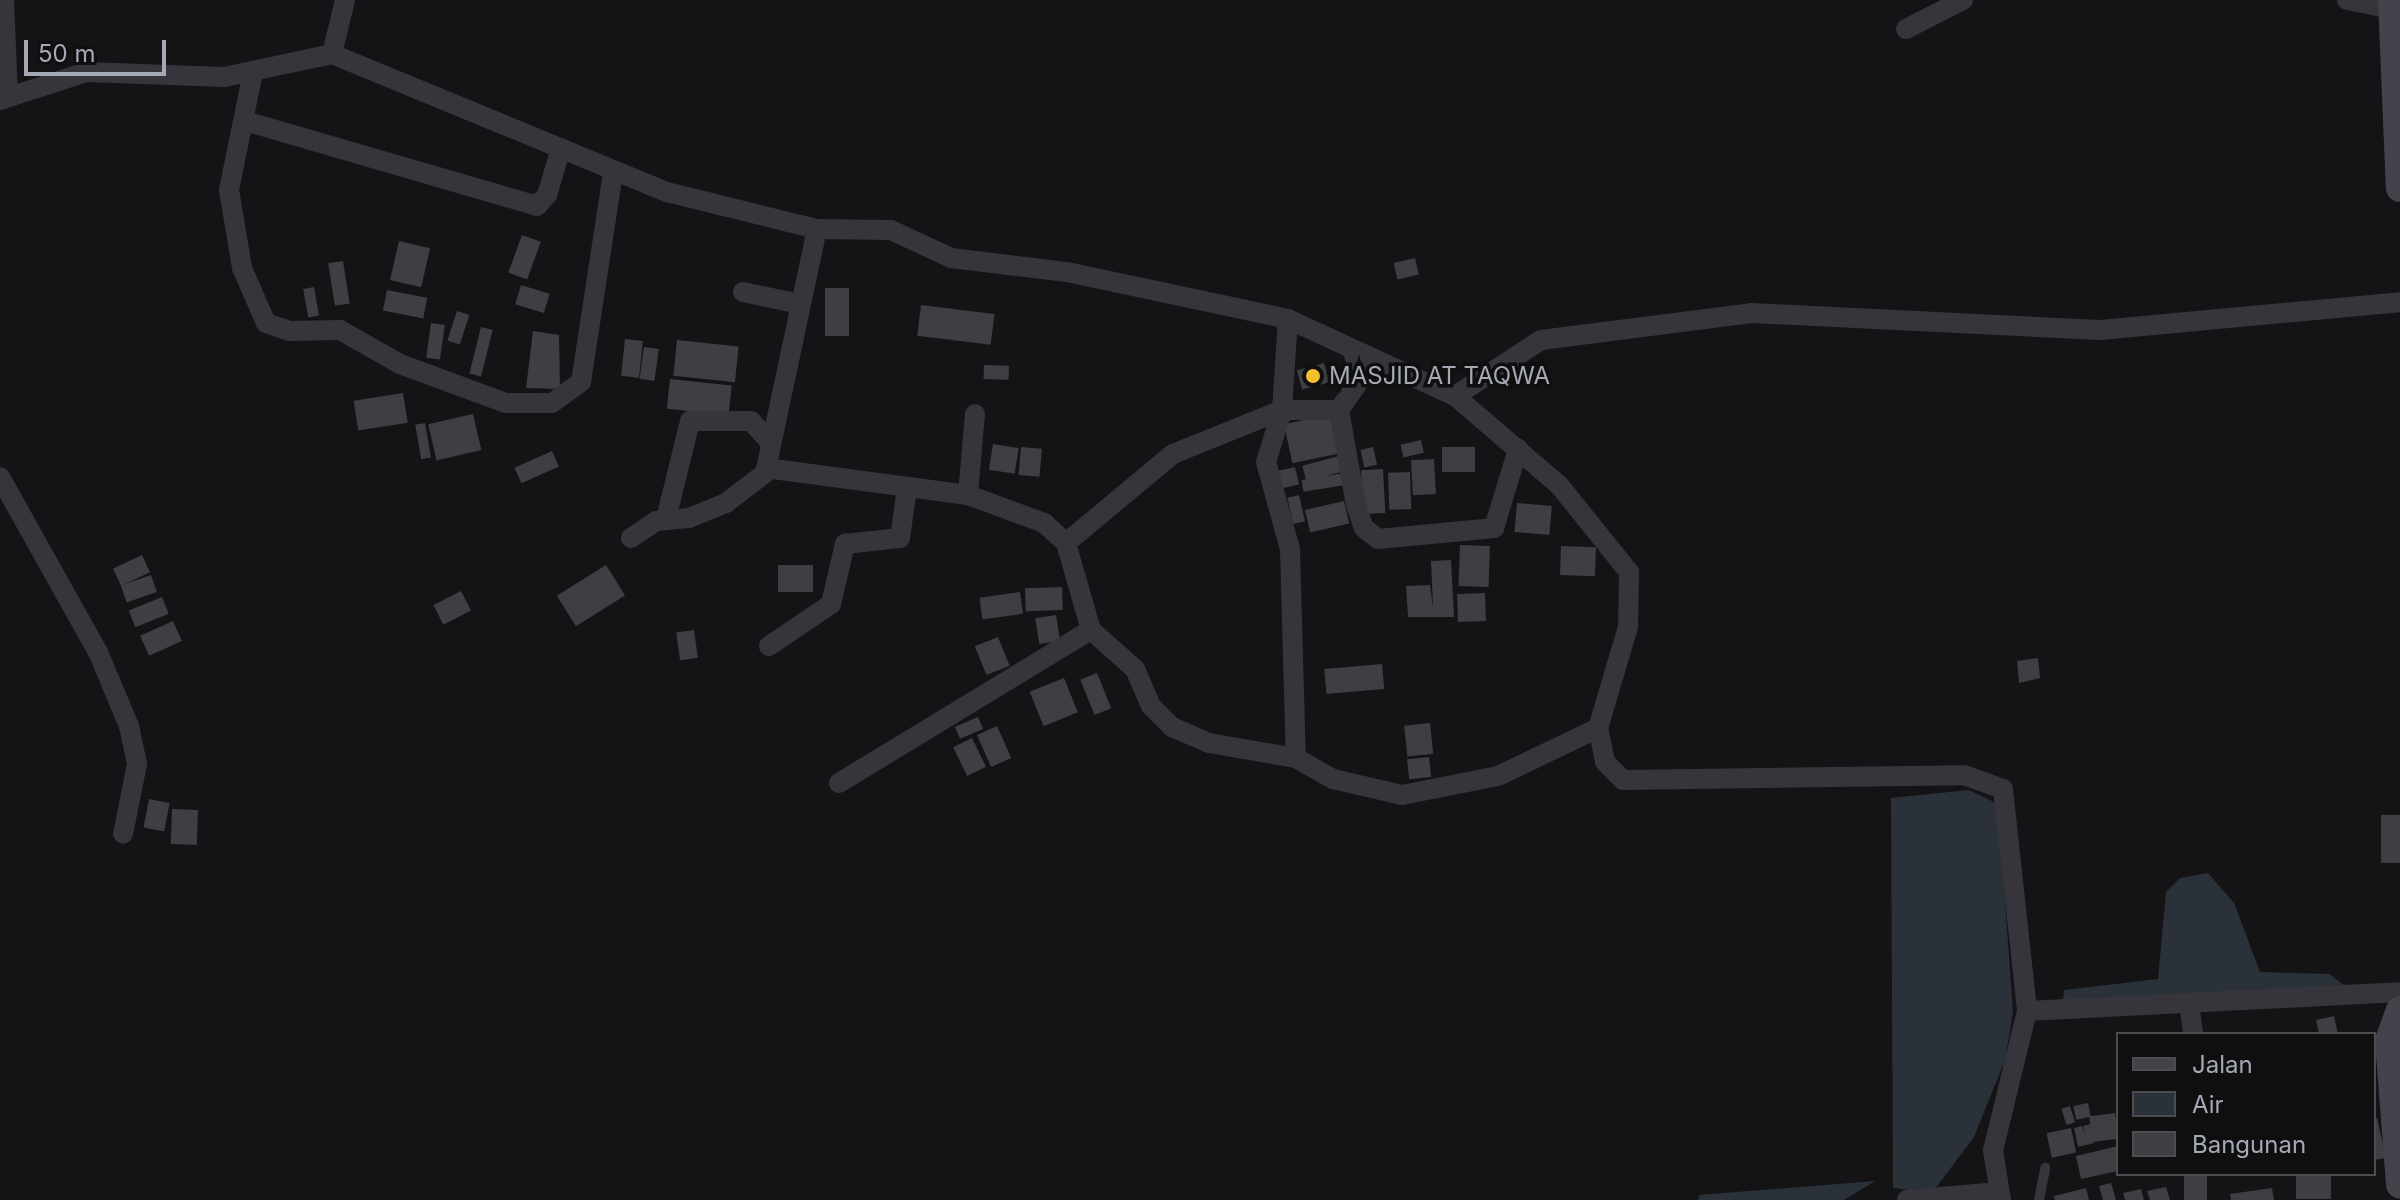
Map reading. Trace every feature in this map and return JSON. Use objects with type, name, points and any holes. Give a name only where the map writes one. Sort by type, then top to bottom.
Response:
[{"type":"street","points":[[4,0],[4,98],[86,72],[253,72],[332,54],[561,148],[613,173],[817,229],[891,230],[951,258],[1067,272],[1288,319],[1455,396],[1585,512],[1629,572],[1628,627],[1598,728],[1605,762],[1634,783],[1964,775],[1996,782],[2008,798],[2027,1011],[1993,1150],[2000,1196],[1907,1200]]},
{"type":"street","points":[[332,54],[345,0]]},
{"type":"street","points":[[1906,29],[1963,0]]},
{"type":"street","points":[[2347,0],[2392,5],[2400,188]]},
{"type":"street","points":[[253,72],[229,190],[242,268],[266,323],[289,331],[340,330],[400,364],[520,405],[552,403],[581,382],[613,173]]},
{"type":"street","points":[[245,121],[537,206],[547,195],[561,148]]},
{"type":"street","points":[[769,470],[768,440],[817,229]]},
{"type":"street","points":[[743,292],[800,304]]},
{"type":"street","points":[[1455,396],[1541,340],[1751,313],[2100,330],[2400,302]]},
{"type":"street","points":[[1288,319],[1282,410],[1266,462],[1290,549],[1296,758]]},
{"type":"street","points":[[1352,349],[1362,377],[1339,410],[1356,505],[1364,528],[1378,539],[1494,528],[1518,449]]},
{"type":"street","points":[[1066,543],[1173,454],[1282,410],[1339,410]]},
{"type":"street","points":[[968,495],[975,414]]},
{"type":"street","points":[[666,519],[690,421],[751,421],[768,440]]},
{"type":"street","points":[[631,538],[666,519],[726,503],[769,470],[968,495],[1044,523],[1066,543],[1091,630],[1135,669],[1151,706],[1172,727],[1209,743],[1296,758],[1333,779],[1402,795],[1498,776],[1598,728]]},
{"type":"street","points":[[0,477],[98,652],[129,726],[137,764],[123,834]]},
{"type":"street","points":[[769,646],[831,604],[845,544],[900,538],[907,488]]},
{"type":"street","points":[[839,783],[1091,630]]},
{"type":"street","points":[[2027,1011],[2400,992]]},
{"type":"street","points":[[2189,1004],[2193,1032]]},
{"type":"street","points":[[2400,1010],[2389,1041],[2398,1124],[2400,1185]]},
{"type":"lane","points":[[2039,1200],[2045,1168]]},
{"type":"water","points":[[1969,790],[1998,804],[2013,1012],[2005,1060],[1974,1137],[1932,1193],[1893,1188],[1891,798]]},
{"type":"water","points":[[2208,873],[2234,903],[2260,972],[2329,974],[2348,988],[2063,1001],[2064,990],[2158,979],[2166,892],[2180,878]]},
{"type":"water","points":[[1875,1181],[1844,1200],[1698,1200],[1699,1195]]},
{"type":"building","points":[[522,235],[541,242],[527,279],[508,273]]},
{"type":"building","points":[[399,241],[430,248],[421,287],[390,280]]},
{"type":"building","points":[[1415,258],[1419,275],[1397,280],[1394,263]]},
{"type":"building","points":[[343,261],[350,303],[335,306],[328,263]]},
{"type":"building","points":[[521,285],[550,294],[544,313],[515,304]]},
{"type":"building","points":[[314,287],[319,316],[308,317],[303,289]]},
{"type":"building","points":[[825,288],[849,288],[849,336],[825,336]]},
{"type":"building","points":[[387,290],[427,298],[423,318],[383,311]]},
{"type":"building","points":[[921,305],[994,314],[991,345],[917,336]]},
{"type":"building","points":[[457,311],[469,315],[460,344],[447,340]]},
{"type":"building","points":[[431,323],[445,325],[440,360],[426,358]]},
{"type":"building","points":[[481,327],[493,330],[481,376],[469,374]]},
{"type":"building","points":[[533,331],[559,335],[560,389],[526,388]]},
{"type":"building","points":[[625,339],[643,341],[639,378],[621,376]]},
{"type":"building","points":[[677,340],[739,346],[735,382],[673,376]]},
{"type":"building","points":[[644,347],[659,349],[654,381],[640,379]]},
{"type":"building","name":"MASJID AT TAQWA","points":[[1324,363],[1329,382],[1302,390],[1297,370]]},
{"type":"building","points":[[984,365],[1009,366],[1008,380],[984,379]]},
{"type":"building","points":[[670,379],[732,385],[729,415],[667,409]]},
{"type":"building","points":[[403,393],[408,423],[358,430],[354,401]]},
{"type":"building","points":[[473,414],[481,450],[437,460],[428,424]]},
{"type":"building","points":[[1332,414],[1340,453],[1292,463],[1284,424]]},
{"type":"building","points":[[425,423],[431,457],[421,459],[415,425]]},
{"type":"building","points":[[1421,440],[1424,453],[1403,457],[1401,445]]},
{"type":"building","points":[[993,444],[1019,448],[1015,474],[989,470]]},
{"type":"building","points":[[1021,447],[1042,449],[1039,477],[1019,475]]},
{"type":"building","points":[[1373,447],[1377,465],[1364,467],[1360,450]]},
{"type":"building","points":[[1442,447],[1475,447],[1475,472],[1442,472]]},
{"type":"building","points":[[552,451],[559,467],[521,483],[515,468]]},
{"type":"building","points":[[1339,456],[1343,471],[1306,481],[1302,466]]},
{"type":"building","points":[[1434,459],[1436,494],[1413,495],[1411,460]]},
{"type":"building","points":[[1295,467],[1299,485],[1282,488],[1278,471]]},
{"type":"building","points":[[1383,469],[1385,513],[1363,514],[1361,470]]},
{"type":"building","points":[[1410,472],[1411,509],[1389,510],[1388,473]]},
{"type":"building","points":[[1345,473],[1347,485],[1303,492],[1302,480]]},
{"type":"building","points":[[1299,495],[1305,521],[1293,524],[1287,498]]},
{"type":"building","points":[[1344,501],[1349,523],[1310,532],[1305,510]]},
{"type":"building","points":[[1517,503],[1552,506],[1549,535],[1514,532]]},
{"type":"building","points":[[1460,545],[1490,546],[1489,587],[1459,586]]},
{"type":"building","points":[[1561,546],[1596,547],[1595,576],[1560,575]]},
{"type":"building","points":[[142,555],[150,572],[121,586],[113,569]]},
{"type":"building","points":[[1451,560],[1454,617],[1408,617],[1406,586],[1430,585],[1433,607],[1431,561]]},
{"type":"building","points":[[606,565],[625,596],[576,626],[557,596]]},
{"type":"building","points":[[778,565],[813,565],[813,592],[778,592]]},
{"type":"building","points":[[151,575],[157,592],[127,602],[121,585]]},
{"type":"building","points":[[1062,587],[1063,610],[1026,611],[1025,588]]},
{"type":"building","points":[[461,591],[471,611],[443,625],[433,605]]},
{"type":"building","points":[[1020,592],[1023,614],[982,619],[979,598]]},
{"type":"building","points":[[1485,593],[1486,621],[1458,622],[1457,594]]},
{"type":"building","points":[[162,597],[169,614],[135,627],[129,610]]},
{"type":"building","points":[[1056,615],[1060,641],[1039,644],[1035,618]]},
{"type":"building","points":[[173,621],[182,641],[149,656],[140,636]]},
{"type":"building","points":[[694,630],[698,658],[680,660],[676,633]]},
{"type":"building","points":[[998,637],[1010,666],[986,675],[975,646]]},
{"type":"building","points":[[2038,658],[2040,678],[2019,683],[2017,661]]},
{"type":"building","points":[[1382,664],[1384,689],[1326,694],[1324,669]]},
{"type":"building","points":[[1097,673],[1111,708],[1095,715],[1080,680]]},
{"type":"building","points":[[1064,678],[1078,712],[1044,726],[1030,692]]},
{"type":"building","points":[[978,717],[983,729],[960,739],[955,727]]},
{"type":"building","points":[[1430,723],[1433,754],[1407,757],[1404,726]]},
{"type":"building","points":[[997,726],[1011,758],[991,767],[977,735]]},
{"type":"building","points":[[972,738],[986,767],[967,776],[953,747]]},
{"type":"building","points":[[1429,757],[1431,777],[1409,779],[1407,759]]},
{"type":"building","points":[[149,799],[170,803],[164,831],[143,827]]},
{"type":"building","points":[[172,809],[198,810],[197,845],[171,844]]},
{"type":"building","points":[[2381,815],[2400,815],[2400,863],[2381,863]]},
{"type":"building","points":[[2334,1016],[2338,1032],[2319,1032],[2316,1020]]},
{"type":"building","points":[[2088,1103],[2091,1117],[2076,1120],[2073,1106]]},
{"type":"building","points":[[2070,1106],[2075,1122],[2066,1125],[2061,1109]]},
{"type":"building","points":[[2115,1113],[2116,1139],[2092,1142],[2089,1116]]},
{"type":"building","points":[[2376,1118],[2386,1158],[2376,1160]]},
{"type":"building","points":[[2090,1124],[2094,1143],[2078,1147],[2074,1128],[2082,1126],[2086,1136],[2083,1126]]},
{"type":"building","points":[[2071,1128],[2076,1152],[2052,1158],[2047,1133]]},
{"type":"building","points":[[2116,1146],[2116,1171],[2081,1179],[2076,1156]]},
{"type":"building","points":[[2184,1176],[2207,1176],[2207,1200],[2184,1200]]},
{"type":"building","points":[[2296,1176],[2331,1176],[2331,1199],[2296,1199]]},
{"type":"building","points":[[2111,1183],[2116,1200],[2103,1200],[2099,1186]]},
{"type":"building","points":[[2166,1187],[2170,1200],[2150,1200],[2147,1191]]},
{"type":"building","points":[[2086,1188],[2089,1200],[2055,1200],[2054,1196]]},
{"type":"building","points":[[2272,1188],[2274,1200],[2231,1200],[2230,1194]]},
{"type":"building","points":[[2141,1189],[2144,1200],[2125,1200],[2123,1193]]},
{"type":"place","name":"MASJID AT TAQWA","points":[[1313,376]]}]
